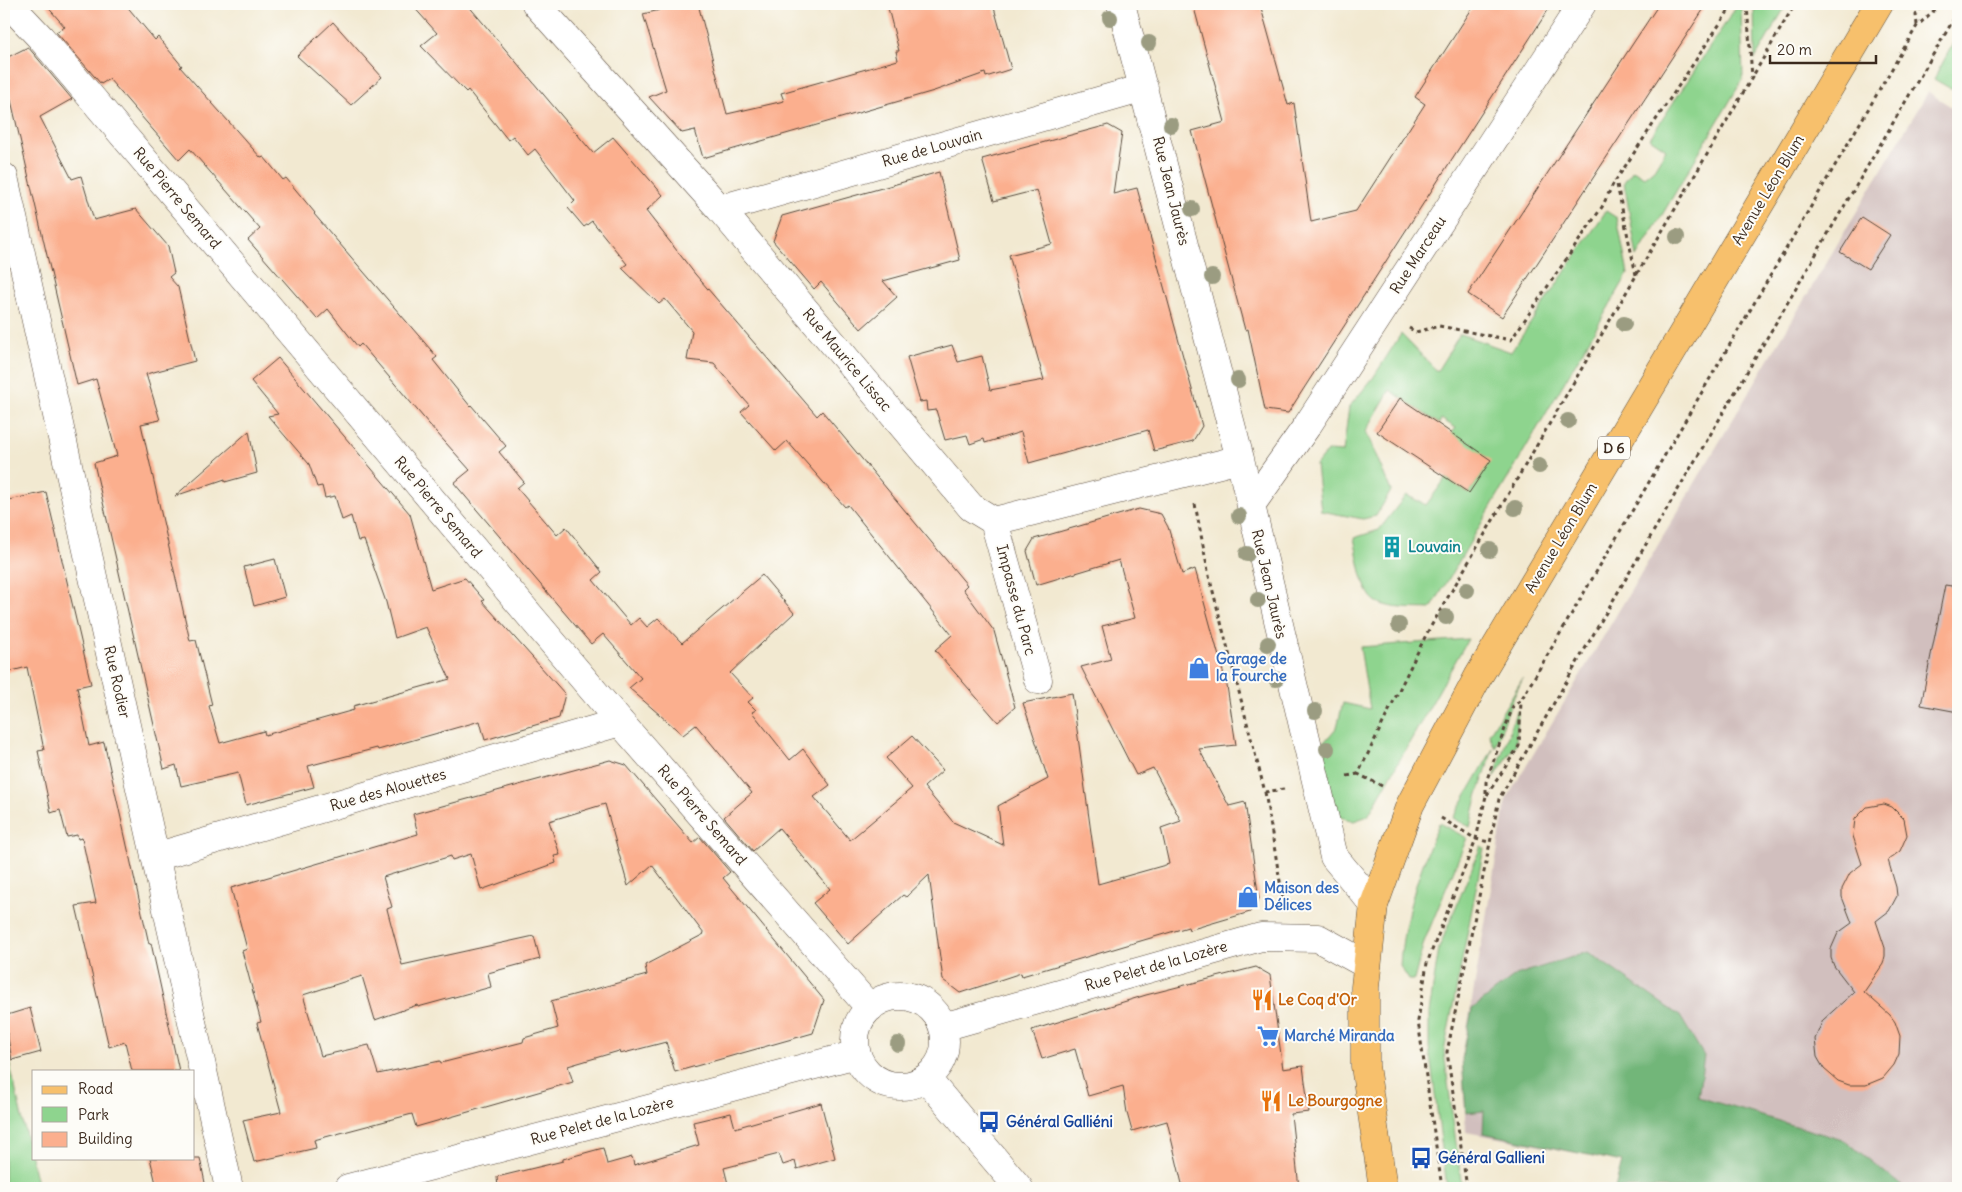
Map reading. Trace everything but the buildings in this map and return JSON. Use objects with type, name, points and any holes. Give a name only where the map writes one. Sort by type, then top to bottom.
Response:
[{"type":"main road","name":"Avenue Léon Blum","points":[[1374,905],[1410,805],[1478,677],[1879,4]]},
{"type":"main road","name":"D 6","points":[[1374,905],[1365,987],[1365,1066],[1383,1188]]},
{"type":"street","name":"Rue Pierre Semard","points":[[9,4],[48,46],[620,722],[870,1008]]},
{"type":"street","name":"Rue Maurice Lissac","points":[[536,4],[720,209],[971,507],[994,521]]},
{"type":"street","name":"Rue Jean Jaurès","points":[[1121,4],[1240,459],[1334,857],[1374,905]]},
{"type":"street","name":"Rue Marceau","points":[[1251,505],[1306,426],[1582,4]]},
{"type":"street","name":"Rue de Louvain","points":[[720,209],[1144,88]]},
{"type":"street","name":"Rue Rodier","points":[[4,177],[229,1188]]},
{"type":"street","points":[[994,521],[1240,459]]},
{"type":"street","name":"Impasse du Parc","points":[[994,521],[1038,680]]},
{"type":"street","name":"Rue des Alouettes","points":[[156,857],[620,722]]},
{"type":"street","name":"Rue Pelet de la Lozère","points":[[943,1027],[1261,937],[1318,938],[1367,965]]},
{"type":"street","points":[[896,997],[911,998],[925,1004],[935,1013],[943,1027],[945,1042],[943,1056],[935,1069],[926,1078],[912,1085],[884,1084],[872,1077],[863,1066],[857,1054],[855,1042],[857,1029],[862,1018],[870,1008],[882,1000],[896,997]]},
{"type":"street","name":"Rue Pelet de la Lozère","points":[[348,1188],[857,1054]]},
{"type":"street","points":[[926,1078],[1019,1188]]},
{"type":"path","points":[[1402,323],[1416,332],[1439,326],[1511,340],[1602,207],[1616,180],[1733,4]]},
{"type":"path","points":[[1747,4],[1752,78]]},
{"type":"path","points":[[1382,786],[1358,774],[1427,633],[1795,4]]},
{"type":"path","points":[[1917,26],[1916,15],[1923,4]]},
{"type":"path","points":[[1442,1188],[1418,1021],[1428,963],[1476,839],[1486,796],[1486,782],[1513,706],[1520,700],[1917,26],[1941,4]]},
{"type":"path","points":[[1466,1188],[1447,1052],[1499,799],[1600,621],[1958,12]]},
{"type":"path","points":[[1616,180],[1636,275]]},
{"type":"path","points":[[1486,796],[1518,746],[1520,700]]},
{"type":"path","points":[[1264,792],[1285,907]]},
{"type":"path","points":[[1441,818],[1476,839],[1489,842]]},
{"type":"shaded area","points":[[1928,92],[1958,111],[1958,1188],[1760,1188],[1466,1132],[1462,1059],[1506,800]]},
{"type":"green space","points":[[1738,4],[1741,4],[1743,79],[1637,257],[1624,182],[1633,170],[1644,177],[1654,169],[1666,149],[1650,138]]},
{"type":"green space","points":[[1754,4],[1787,4],[1755,59]]},
{"type":"green space","points":[[1958,34],[1958,93],[1934,79]]},
{"type":"green space","points":[[1606,211],[1617,218],[1628,274],[1431,609],[1396,607],[1377,602],[1372,598],[1364,583],[1354,538],[1379,530],[1406,495],[1426,505],[1446,478],[1469,493],[1490,460],[1451,434],[1456,428],[1441,419],[1439,424],[1390,390],[1366,431],[1391,491],[1376,516],[1363,519],[1321,511],[1316,465],[1327,451],[1343,452],[1349,407],[1373,378],[1401,334],[1437,371],[1460,334],[1511,352]]},
{"type":"green space","points":[[1468,639],[1368,816],[1354,821],[1340,817],[1334,807],[1320,747],[1337,727],[1343,703],[1370,709],[1360,647]]},
{"type":"green space","points":[[1523,678],[1511,703],[1495,748],[1489,734]]},
{"type":"green space","points":[[1518,711],[1516,744],[1494,778],[1516,712]]},
{"type":"green space","points":[[1493,749],[1477,797],[1470,827],[1453,818]]},
{"type":"green space","points":[[1439,823],[1467,838],[1424,942],[1414,980],[1409,980],[1400,966],[1405,929],[1419,876]]},
{"type":"green space","points":[[1481,846],[1484,848],[1444,1052],[1462,1188],[1447,1188],[1429,1047],[1429,1013],[1439,948]]},
{"type":"green space","points":[[1588,952],[1680,1016],[1704,1056],[1698,1097],[1846,1141],[1904,1188],[1615,1188],[1622,1162],[1483,1133],[1484,1111],[1466,1113],[1462,1059],[1472,1009],[1516,975]]},
{"type":"green space","points":[[4,1039],[38,1188],[4,1188]]},
{"type":"place","name":"Louvain","points":[[1392,547]]},
{"type":"place","name":"Garage de la Fourche","points":[[1199,668]]},
{"type":"place","name":"Maison des Délices","points":[[1248,897]]},
{"type":"place","name":"Le Coq d'Or","points":[[1262,1000]]},
{"type":"place","name":"Marché Miranda","points":[[1268,1036]]},
{"type":"place","name":"Le Bourgogne","points":[[1271,1101]]},
{"type":"place","name":"Général Galliéni","points":[[989,1122]]},
{"type":"place","name":"Général Gallieni","points":[[1421,1158]]}]
